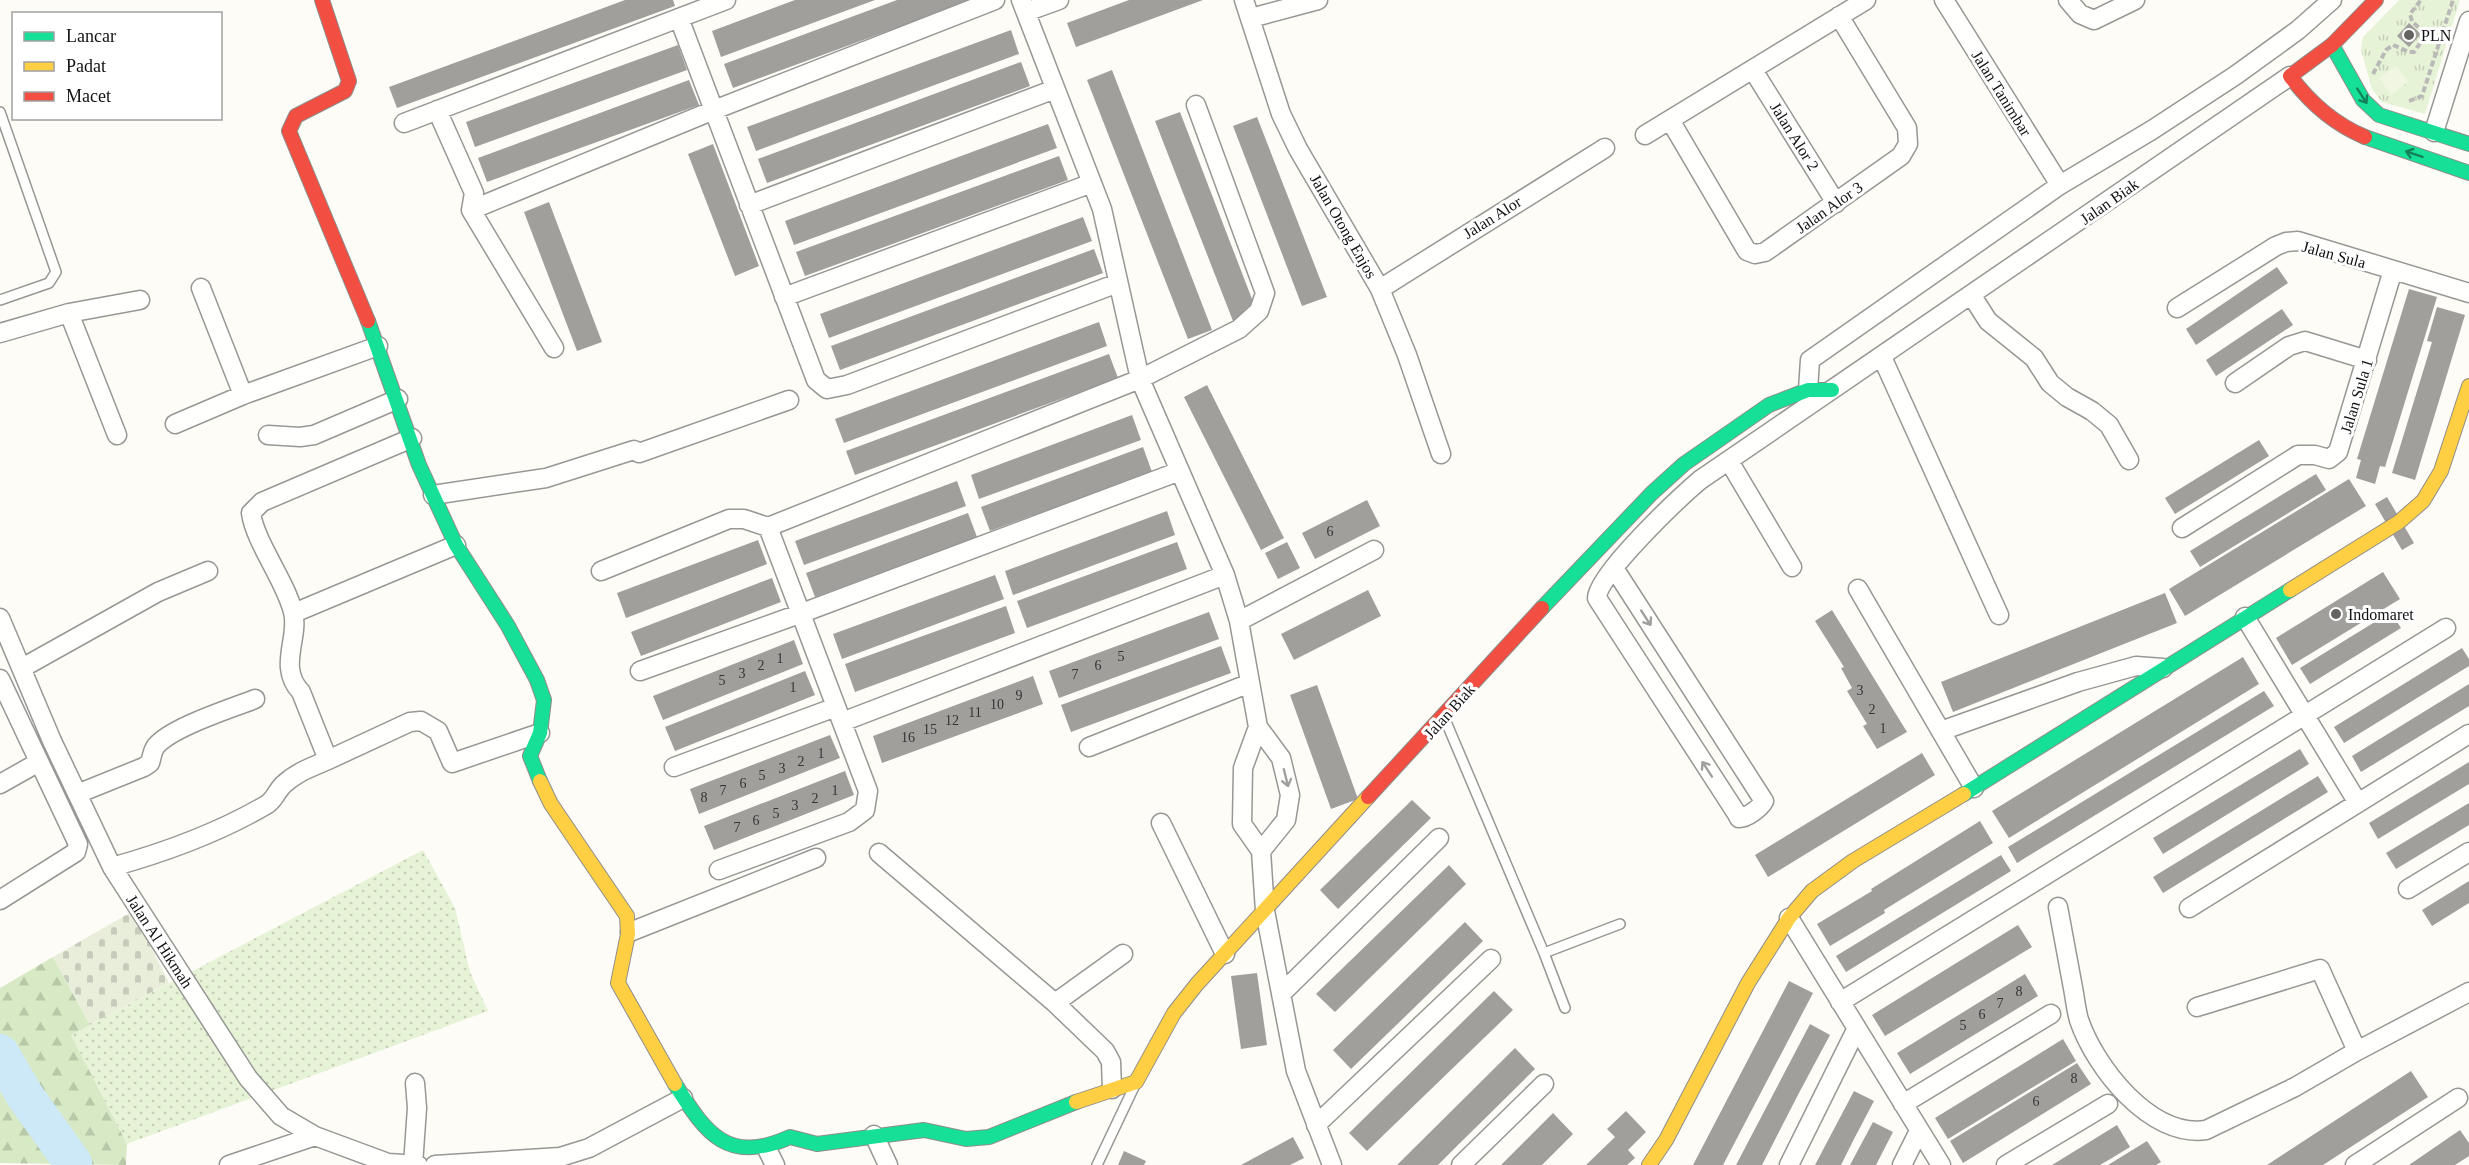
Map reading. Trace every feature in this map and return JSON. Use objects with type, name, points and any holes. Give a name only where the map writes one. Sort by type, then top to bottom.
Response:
[{"type":"street","points":[[322,0],[349,81],[345,91],[296,116],[289,131],[378,346],[419,465],[456,545],[508,626],[537,680],[544,700],[540,733],[530,756],[534,769],[551,804],[627,916],[630,932],[619,965],[618,983],[683,1098],[719,1143],[740,1153],[771,1158],[790,1137],[817,1144],[924,1130],[966,1139],[989,1137],[1112,1089],[1136,1082]]},
{"type":"street","points":[[404,123],[726,0]]},
{"type":"street","points":[[471,210],[714,110],[995,0]]},
{"type":"street","points":[[1059,0],[1023,6],[1102,209],[1140,379],[1225,575],[1239,621],[1258,728],[1281,758],[1290,795],[1286,820],[1261,851]]},
{"type":"street","name":"Jalan Otong Enjos","points":[[1244,0],[1281,114],[1298,148],[1380,289],[1407,355],[1441,454]]},
{"type":"street","points":[[1251,18],[1318,0]]},
{"type":"street","points":[[1644,135],[1866,0]]},
{"type":"street","name":"Jalan Tanimbar","points":[[1944,0],[2060,185]]},
{"type":"street","points":[[2068,0],[2080,14],[2094,20],[2134,0]]},
{"type":"street","points":[[1808,390],[1810,360],[2060,185],[2152,130],[2236,75],[2298,30],[2332,0]]},
{"type":"street","name":"Jalan Biak","points":[[1667,708],[1597,598],[1598,591],[1614,568],[1675,502],[1729,461],[2290,76],[2332,45],[2376,0]]},
{"type":"street","name":"Jalan Alor 3","points":[[1670,120],[1747,251],[1755,254],[1765,252],[1901,156],[1908,144],[1907,128],[1839,16]]},
{"type":"street","points":[[679,18],[816,380],[827,389],[847,385],[1118,283]]},
{"type":"street","points":[[2434,132],[2469,21]]},
{"type":"street","points":[[2332,45],[2363,100],[2379,115],[2469,144]]},
{"type":"street","name":"Jalan Alor 2","points":[[1753,70],[1836,203]]},
{"type":"street","points":[[2290,76],[2314,105],[2362,136],[2469,173]]},
{"type":"street","points":[[749,205],[1055,89]]},
{"type":"street","points":[[601,571],[729,519],[744,519],[768,527],[1140,379],[1239,329],[1259,311],[1265,293],[1196,105]]},
{"type":"street","points":[[437,110],[474,193],[471,210],[554,348]]},
{"type":"street","name":"Jalan Alor","points":[[1380,289],[1605,148]]},
{"type":"street","points":[[784,297],[1092,183]]},
{"type":"street","name":"Jalan Sula","points":[[2177,308],[2286,242],[2298,241],[2469,293]]},
{"type":"street","name":"Jalan Sula 1","points":[[2182,528],[2298,455],[2315,455],[2330,459],[2338,452],[2393,270]]},
{"type":"street","points":[[201,288],[243,395]]},
{"type":"street","points":[[1972,296],[1988,321],[2034,358],[2050,383],[2109,425],[2129,460]]},
{"type":"street","points":[[0,333],[69,314],[140,300]]},
{"type":"street","points":[[69,314],[117,435]]},
{"type":"street","points":[[2235,383],[2289,346],[2305,341],[2367,360]]},
{"type":"street","points":[[175,424],[243,395],[378,346]]},
{"type":"street","points":[[1882,357],[1999,615]]},
{"type":"street","points":[[1649,1165],[1666,1140],[1748,982],[1789,918],[1812,891],[1853,861],[1974,788],[2399,522],[2430,493],[2440,472],[2469,386]]},
{"type":"street","name":"Jalan Biak","points":[[1136,1082],[1174,1013],[1225,954],[1444,717],[1511,641],[1652,493],[1684,464],[1745,419],[1769,405],[1808,390],[1832,390]]},
{"type":"street","points":[[268,435],[300,437],[314,435],[398,399]]},
{"type":"street","points":[[433,495],[546,478],[634,450],[639,453],[789,399]]},
{"type":"street","points":[[328,760],[301,692],[295,686],[290,665],[294,613],[253,521],[252,510],[262,502],[411,438]]},
{"type":"street","points":[[1729,461],[1792,567]]},
{"type":"street","points":[[640,671],[802,613],[1180,471]]},
{"type":"street","points":[[719,870],[849,822],[864,810],[868,791],[768,527]]},
{"type":"street","points":[[294,613],[456,545]]},
{"type":"street","points":[[1239,621],[1374,550]]},
{"type":"street","points":[[1614,568],[1764,801],[1744,818],[1739,818],[1667,708],[1691,689]]},
{"type":"street","points":[[22,668],[158,592],[208,571]]},
{"type":"street","points":[[674,767],[839,715],[1225,575]]},
{"type":"street","points":[[1858,590],[1974,788]]},
{"type":"street","points":[[2245,617],[2358,803]]},
{"type":"street","name":"Jalan Al Hikmah","points":[[0,618],[76,794],[112,867],[248,1078],[281,1116],[315,1136],[388,1163],[418,1165]]},
{"type":"street","points":[[1840,1002],[2446,628]]},
{"type":"street","points":[[1941,731],[2078,682],[2136,666],[2163,668]]},
{"type":"street","points":[[0,679],[78,844],[78,849],[0,900]]},
{"type":"street","points":[[1089,747],[1250,683]]},
{"type":"street","points":[[76,794],[144,767],[150,763],[153,751],[158,744],[176,732],[255,699]]},
{"type":"street","points":[[112,867],[183,845],[235,821],[270,803],[281,786],[297,773],[410,723],[421,721],[438,731],[452,763],[540,733]]},
{"type":"street","points":[[1258,728],[1243,768],[1242,824],[1261,851],[1265,911],[1296,1071],[1327,1163]]},
{"type":"street","points":[[2189,908],[2469,734]]},
{"type":"street","points":[[0,784],[39,762]]},
{"type":"street","points":[[1161,823],[1225,954]]},
{"type":"street","points":[[1281,994],[1439,838]]},
{"type":"street","points":[[2408,890],[2469,852]]},
{"type":"street","points":[[879,854],[1055,1004],[1105,1051],[1112,1062],[1112,1089]]},
{"type":"street","points":[[630,932],[816,858]]},
{"type":"street","points":[[2058,907],[2079,1020],[2102,1066],[2142,1109],[2172,1127],[2191,1132],[2206,1130],[2295,1087],[2357,1051],[2469,992]]},
{"type":"street","points":[[1789,918],[1941,1165]]},
{"type":"street","points":[[1055,1004],[1124,954]]},
{"type":"street","points":[[1316,1125],[1491,959]]},
{"type":"street","points":[[2197,1007],[2320,969],[2357,1051]]},
{"type":"street","points":[[1904,1104],[2051,1014]]},
{"type":"street","points":[[1789,1165],[1857,1028]]},
{"type":"street","points":[[413,1165],[417,1108],[415,1083]]},
{"type":"street","points":[[1461,1165],[1544,1084]]},
{"type":"street","points":[[435,1165],[531,1162],[560,1157],[589,1148],[683,1098]]},
{"type":"street","points":[[2355,1165],[2458,1098]]},
{"type":"street","points":[[2006,1165],[2108,1104]]},
{"type":"street","points":[[1902,1165],[1919,1131]]},
{"type":"street","points":[[874,1135],[888,1165]]},
{"type":"street","points":[[230,1165],[315,1136]]},
{"type":"lane","points":[[0,112],[56,272],[50,283],[0,300]]},
{"type":"lane","points":[[1444,717],[1544,952],[1565,1008]]},
{"type":"lane","points":[[1544,952],[1620,924]]},
{"type":"lane","points":[[1097,1165],[1136,1082]]},
{"type":"path","points":[[2375,78],[2373,72],[2386,50],[2394,45],[2414,52],[2426,35],[2412,21],[2410,14],[2421,0]]},
{"type":"path","points":[[2405,101],[2413,102],[2422,96],[2453,0]]},
{"type":"green space","points":[[2399,0],[2460,0],[2425,114],[2382,102],[2372,89],[2361,50],[2363,37]]},
{"type":"green space","points":[[2396,66],[2408,82],[2391,95],[2379,78]]},
{"type":"green space","points":[[423,850],[455,908],[470,972],[488,1011],[127,1144],[71,1035]]},
{"type":"green space","points":[[133,911],[169,983],[90,1025],[53,957]]},
{"type":"green space","points":[[53,957],[90,1025],[71,1035],[127,1144],[126,1165],[0,1163],[0,988]]},
{"type":"building","points":[[625,0],[673,0],[675,6],[397,108],[389,87]]},
{"type":"building","points":[[795,0],[875,0],[721,57],[712,31]]},
{"type":"building","points":[[897,0],[972,0],[733,88],[724,64]]},
{"type":"building","points":[[1129,0],[1203,0],[1076,47],[1067,23]]},
{"type":"building","name":"PLN","points":[[2409,23],[2421,34],[2409,47],[2397,36]]},
{"type":"building","points":[[1011,30],[1019,54],[756,151],[747,127]]},
{"type":"building","points":[[678,45],[687,70],[475,147],[466,122]]},
{"type":"building","points":[[1021,62],[1030,86],[767,183],[758,159]]},
{"type":"building","points":[[1112,70],[1212,330],[1188,339],[1087,80]]},
{"type":"building","points":[[689,80],[699,105],[487,182],[478,158]]},
{"type":"building","points":[[1180,112],[1257,312],[1233,321],[1155,121]]},
{"type":"building","points":[[1257,117],[1327,297],[1302,306],[1233,126]]},
{"type":"building","points":[[1048,124],[1057,148],[794,245],[785,221]]},
{"type":"building","points":[[713,144],[759,266],[735,276],[688,154]]},
{"type":"building","points":[[1059,156],[1068,180],[805,276],[796,252]]},
{"type":"building","points":[[549,202],[602,342],[577,351],[524,212]]},
{"type":"building","points":[[1083,217],[1092,241],[829,338],[820,314]]},
{"type":"building","points":[[1094,249],[1103,273],[840,370],[831,346]]},
{"type":"building","points":[[2277,267],[2288,283],[2196,345],[2186,329]]},
{"type":"building","points":[[2409,289],[2437,297],[2385,467],[2380,466],[2375,484],[2356,478],[2361,460],[2357,459]]},
{"type":"building","points":[[2437,307],[2465,315],[2415,480],[2392,473],[2432,342],[2427,341]]},
{"type":"building","points":[[2282,309],[2293,325],[2216,376],[2206,360]]},
{"type":"building","points":[[1099,322],[1107,346],[844,443],[835,419]]},
{"type":"building","points":[[1109,354],[1118,378],[855,475],[846,451]]},
{"type":"building","points":[[1207,385],[1284,538],[1261,550],[1184,397]]},
{"type":"building","points":[[1132,415],[1141,440],[979,499],[971,475]]},
{"type":"building","points":[[2259,440],[2269,456],[2175,514],[2165,498]]},
{"type":"building","points":[[1143,447],[1152,472],[990,531],[981,507]]},
{"type":"building","points":[[2316,474],[2326,490],[2200,567],[2190,551]]},
{"type":"building","points":[[2349,479],[2366,506],[2185,616],[2169,589]]},
{"type":"building","points":[[957,481],[966,506],[804,565],[795,541]]},
{"type":"building","points":[[2387,497],[2414,543],[2402,550],[2375,504]]},
{"type":"building","points":[[1367,500],[1380,526],[1315,559],[1302,533]]},
{"type":"building","points":[[1167,511],[1175,535],[1013,595],[1005,571]]},
{"type":"building","points":[[968,513],[977,537],[815,597],[806,573]]},
{"type":"building","points":[[758,540],[767,564],[626,618],[617,593]]},
{"type":"building","points":[[1177,542],[1187,569],[1027,628],[1017,601]]},
{"type":"building","points":[[1287,542],[1300,568],[1278,579],[1265,553]]},
{"type":"building","points":[[2383,572],[2400,599],[2292,665],[2276,638]]},
{"type":"building","points":[[995,575],[1004,599],[842,659],[833,634]]},
{"type":"building","points":[[772,578],[781,602],[641,656],[631,632]]},
{"type":"building","points":[[1368,590],[1381,616],[1294,660],[1281,634]]},
{"type":"building","points":[[2165,593],[2177,623],[1953,712],[1941,682]]},
{"type":"building","points":[[1006,606],[1015,633],[855,692],[845,664]]},
{"type":"building","points":[[1832,610],[1907,732],[1877,749],[1863,726],[1867,724],[1847,691],[1852,688],[1841,668],[1844,667],[1815,621]]},
{"type":"building","points":[[1209,612],[1219,639],[1059,698],[1049,671]]},
{"type":"building","points":[[2391,612],[2401,628],[2310,684],[2300,668]]},
{"type":"building","points":[[794,640],[803,664],[663,720],[653,696]]},
{"type":"building","points":[[1221,646],[1231,673],[1071,732],[1061,705]]},
{"type":"building","points":[[2462,648],[2469,659],[2469,666],[2344,743],[2334,727]]},
{"type":"building","points":[[2243,657],[2259,684],[2009,838],[1992,811]]},
{"type":"building","points":[[805,671],[815,695],[675,751],[665,727]]},
{"type":"building","points":[[1033,676],[1043,704],[882,763],[873,736]]},
{"type":"building","points":[[2469,684],[2469,706],[2361,772],[2352,756]]},
{"type":"building","points":[[1317,685],[1358,799],[1331,809],[1290,695]]},
{"type":"building","points":[[2264,691],[2274,706],[2017,863],[2008,847]]},
{"type":"building","points":[[830,735],[840,758],[699,814],[690,789]]},
{"type":"building","points":[[2300,749],[2309,764],[2163,854],[2153,838]]},
{"type":"building","points":[[1922,753],[1935,775],[1768,877],[1755,855]]},
{"type":"building","points":[[2469,762],[2469,784],[2378,839],[2369,823]]},
{"type":"building","points":[[845,771],[854,795],[714,850],[704,826]]},
{"type":"building","points":[[2318,776],[2328,792],[2163,893],[2153,877]]},
{"type":"building","points":[[1412,800],[1431,818],[1338,909],[1320,890]]},
{"type":"building","points":[[2469,803],[2469,825],[2396,869],[2386,853]]},
{"type":"building","points":[[1980,821],[1993,843],[1830,946],[1817,924]]},
{"type":"building","points":[[2001,855],[2011,871],[1846,972],[1836,956]]},
{"type":"building","points":[[1449,865],[1466,884],[1335,1012],[1316,994]]},
{"type":"building","points":[[2469,881],[2469,903],[2432,926],[2422,910]]},
{"type":"building","points":[[1465,922],[1483,941],[1351,1069],[1333,1050]]},
{"type":"building","points":[[2018,925],[2032,947],[1885,1036],[1872,1015]]},
{"type":"building","points":[[1257,973],[1267,1045],[1241,1049],[1231,976]]},
{"type":"building","points":[[2025,974],[2038,996],[1910,1074],[1897,1053]]},
{"type":"building","points":[[1789,981],[1813,993],[1723,1165],[1693,1165]]},
{"type":"building","points":[[1494,991],[1513,1010],[1367,1151],[1349,1133]]},
{"type":"building","points":[[1810,1024],[1830,1035],[1762,1165],[1736,1165]]},
{"type":"building","points":[[2063,1039],[2076,1061],[1948,1139],[1935,1118]]},
{"type":"building","points":[[1515,1048],[1535,1069],[1438,1165],[1397,1165]]},
{"type":"building","points":[[2077,1063],[2091,1084],[1963,1163],[1950,1141]]},
{"type":"building","points":[[2411,1071],[2428,1097],[2323,1165],[2267,1165]]},
{"type":"building","points":[[1854,1091],[1874,1101],[1841,1165],[1815,1165]]},
{"type":"building","points":[[1626,1111],[1646,1132],[1628,1150],[1635,1158],[1627,1165],[1586,1165],[1615,1137],[1607,1129]]},
{"type":"building","points":[[1553,1113],[1573,1134],[1542,1165],[1501,1165]]},
{"type":"building","points":[[1873,1122],[1893,1132],[1876,1165],[1850,1165]]},
{"type":"building","points":[[2117,1125],[2130,1147],[2100,1165],[2052,1165]]},
{"type":"building","points":[[2460,1130],[2469,1143],[2469,1156],[2455,1165],[2409,1165]]},
{"type":"building","points":[[1293,1137],[1304,1158],[1290,1165],[1241,1165]]},
{"type":"building","points":[[2147,1141],[2161,1162],[2156,1165],[2108,1165]]},
{"type":"building","points":[[1124,1151],[1146,1161],[1144,1165],[1118,1165]]},
{"type":"waterway","points":[[0,1053],[25,1096],[73,1163],[72,1165]]},
{"type":"traffic: fast","points":[[2332,45],[2363,100],[2379,115],[2469,144]]},
{"type":"traffic: fast","points":[[2365,137],[2469,173]]},
{"type":"traffic: fast","points":[[368,321],[419,465],[456,545],[508,626],[537,680],[544,700],[540,733],[530,756],[540,781]]},
{"type":"traffic: fast","points":[[1542,608],[1652,493],[1684,464],[1769,405],[1808,390],[1832,390]]},
{"type":"traffic: fast","points":[[1964,794],[2290,590]]},
{"type":"traffic: fast","points":[[675,1084],[697,1117],[709,1130],[721,1140],[735,1146],[750,1148],[769,1145],[790,1137],[817,1144],[924,1130],[966,1139],[989,1137],[1076,1102]]},
{"type":"traffic: slow","points":[[2290,590],[2399,522],[2423,501],[2441,471],[2469,386]]},
{"type":"traffic: slow","points":[[540,781],[551,804],[627,916],[628,934],[618,983],[675,1084]]},
{"type":"traffic: slow","points":[[1649,1165],[1666,1140],[1748,983],[1789,918],[1812,891],[1853,861],[1964,794]]},
{"type":"traffic: slow","points":[[1076,1102],[1136,1082],[1174,1013],[1197,984],[1368,797]]},
{"type":"traffic: jam","points":[[322,0],[349,81],[345,91],[296,116],[289,131],[368,321]]},
{"type":"traffic: jam","points":[[2365,137],[2343,126],[2323,112],[2290,76],[2332,45],[2376,0]]},
{"type":"traffic: jam","points":[[1368,797],[1542,608]]},
{"type":"place","name":"PLN","points":[[2409,35]]},
{"type":"place","name":"Indomaret","points":[[2336,614]]}]
